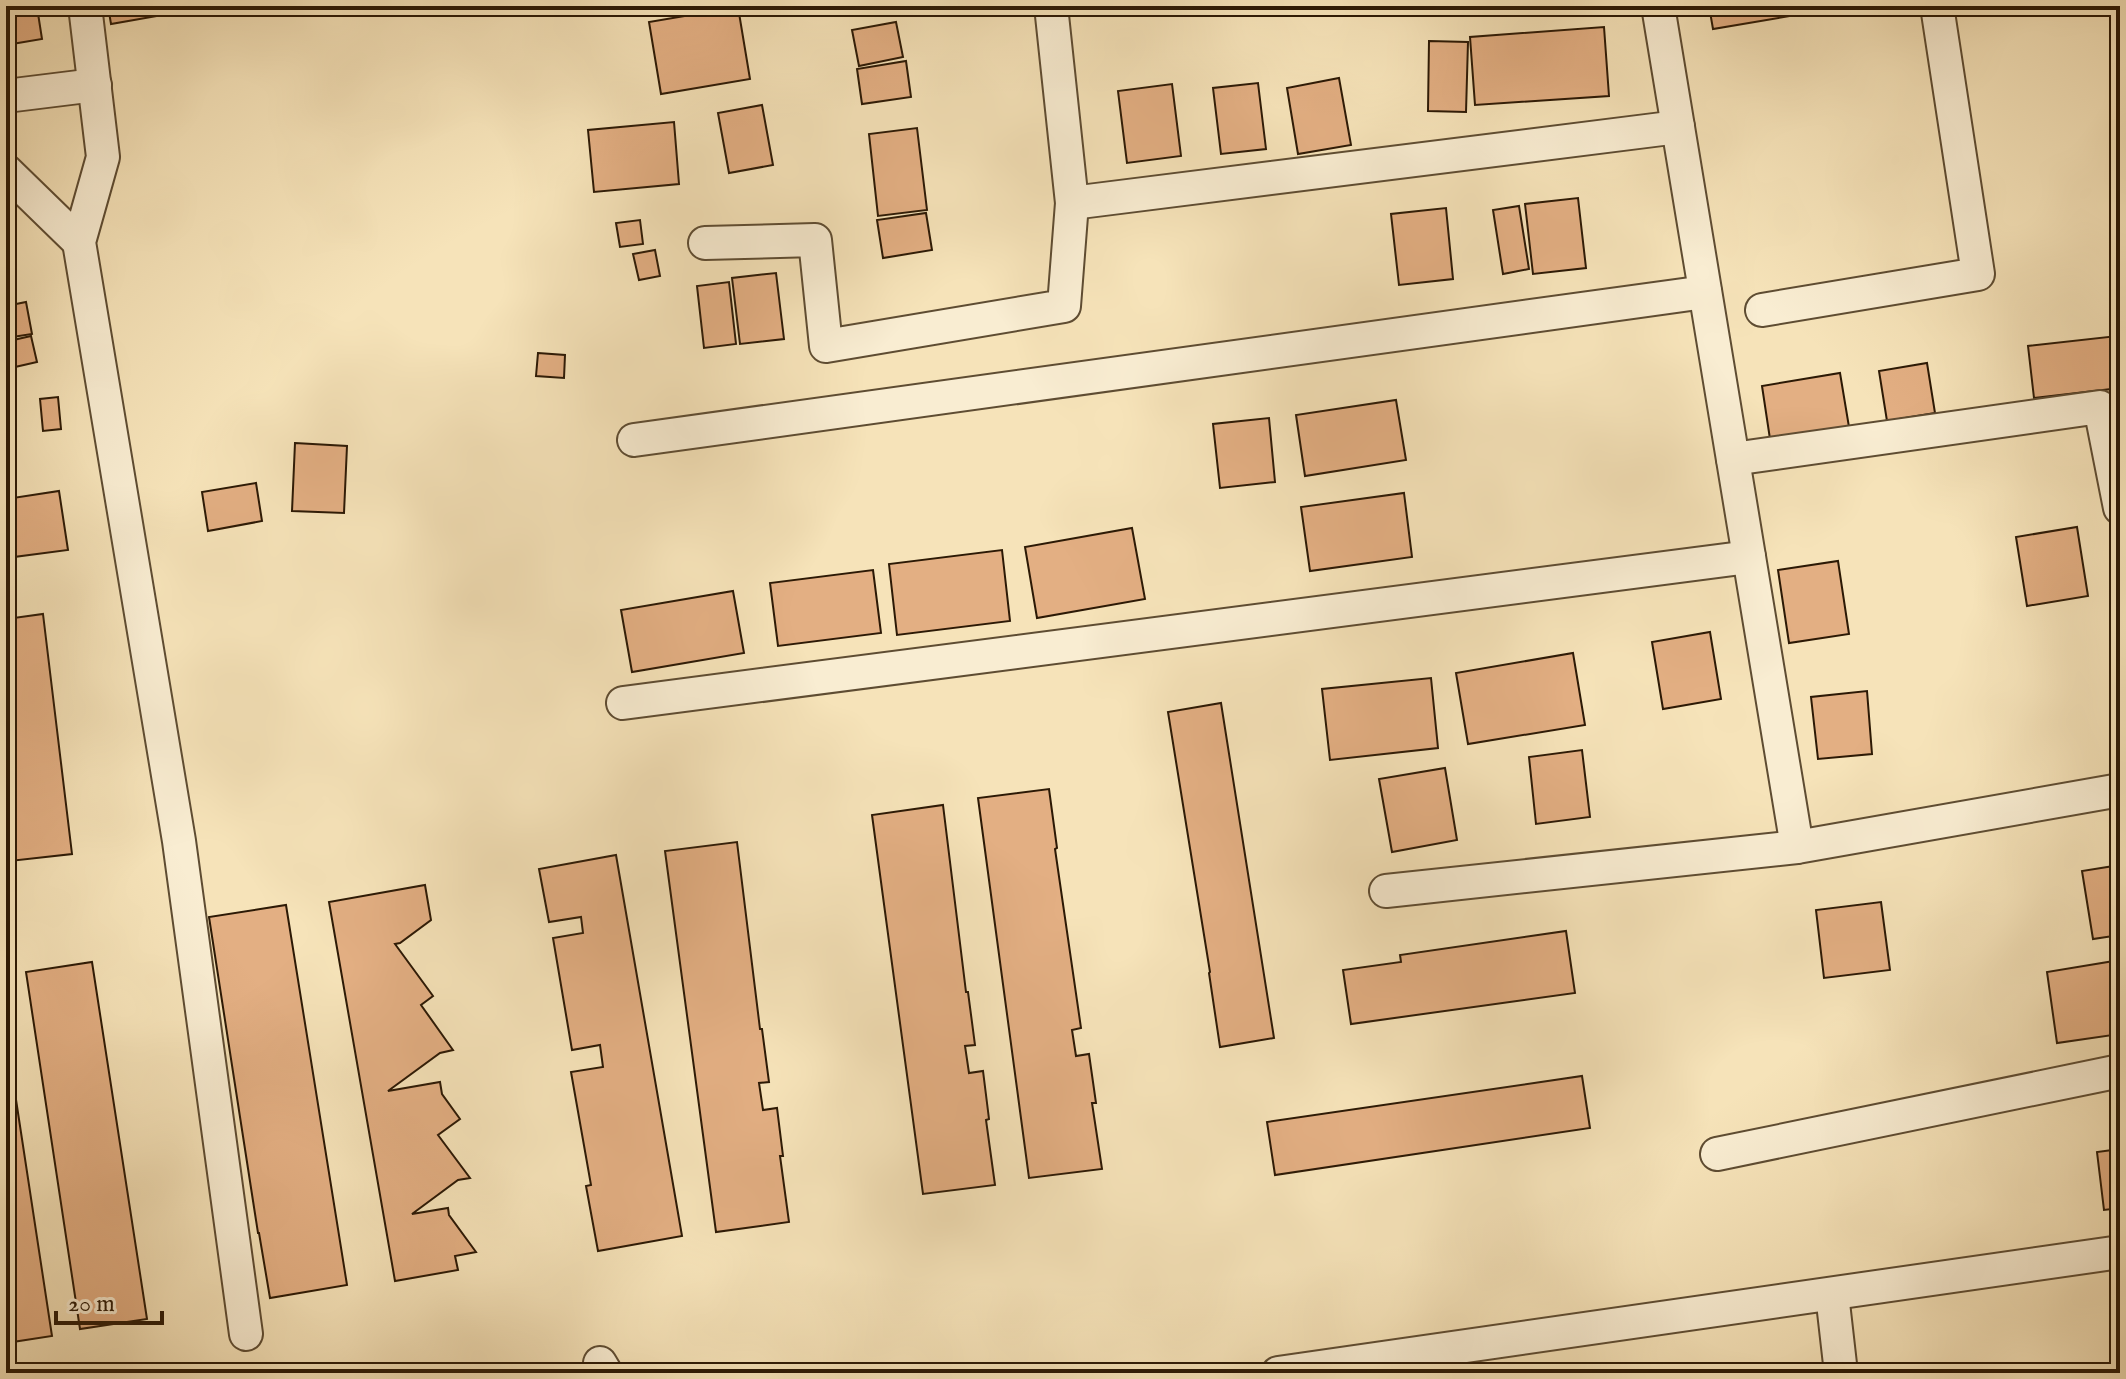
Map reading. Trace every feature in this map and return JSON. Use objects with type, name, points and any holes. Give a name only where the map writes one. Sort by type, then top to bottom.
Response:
[{"type":"street","points":[[85,6],[103,157],[79,242],[179,841],[246,1334]]},
{"type":"street","points":[[705,243],[815,240],[826,346],[1064,306],[1072,203],[1051,6]]},
{"type":"street","points":[[1658,6],[1797,847]]},
{"type":"street","points":[[1762,310],[1978,274],[1937,6]]},
{"type":"street","points":[[6,96],[95,85]]},
{"type":"street","points":[[1072,203],[1678,127]]},
{"type":"street","points":[[6,171],[79,242]]},
{"type":"street","points":[[634,440],[1705,292]]},
{"type":"street","points":[[1733,459],[2100,407],[2120,508]]},
{"type":"street","points":[[623,703],[1749,557]]},
{"type":"street","points":[[1386,891],[1797,847],[2120,790]]},
{"type":"street","points":[[1717,1154],[2120,1071]]},
{"type":"street","points":[[1278,1373],[2120,1252]]},
{"type":"street","points":[[1832,1294],[1841,1373]]},
{"type":"building","points":[[108,6],[155,6],[157,16],[111,24]]},
{"type":"building","points":[[1709,6],[1788,6],[1790,16],[1713,29]]},
{"type":"building","points":[[1825,6],[1877,6],[1827,15]]},
{"type":"building","points":[[37,7],[42,39],[6,45],[6,12]]},
{"type":"building","points":[[738,7],[750,79],[661,94],[649,22]]},
{"type":"building","points":[[896,22],[903,57],[859,66],[852,30]]},
{"type":"building","points":[[1604,27],[1609,96],[1475,105],[1470,37]]},
{"type":"building","points":[[1429,41],[1468,42],[1466,112],[1428,111]]},
{"type":"building","points":[[906,61],[911,97],[862,104],[857,69]]},
{"type":"building","points":[[1339,78],[1351,145],[1298,154],[1287,88]]},
{"type":"building","points":[[1258,83],[1266,149],[1221,154],[1213,88]]},
{"type":"building","points":[[1172,84],[1181,156],[1127,163],[1118,91]]},
{"type":"building","points":[[762,105],[773,165],[729,173],[718,113]]},
{"type":"building","points":[[674,122],[679,184],[594,192],[588,130]]},
{"type":"building","points":[[917,128],[927,210],[878,216],[869,134]]},
{"type":"building","points":[[1578,198],[1586,268],[1533,274],[1525,204]]},
{"type":"building","points":[[1519,206],[1529,269],[1503,274],[1493,210]]},
{"type":"building","points":[[1446,208],[1453,279],[1399,285],[1391,214]]},
{"type":"building","points":[[926,213],[932,250],[883,258],[877,220]]},
{"type":"building","points":[[640,220],[643,244],[620,247],[616,223]]},
{"type":"building","points":[[655,250],[660,276],[639,280],[633,254]]},
{"type":"building","points":[[776,273],[784,339],[740,344],[732,278]]},
{"type":"building","points":[[729,282],[736,344],[704,348],[697,286]]},
{"type":"building","points":[[26,302],[32,334],[6,338],[6,306]]},
{"type":"building","points":[[31,336],[37,362],[15,367],[9,341]]},
{"type":"building","points":[[2117,336],[2120,388],[2034,398],[2028,346]]},
{"type":"building","points":[[538,353],[565,355],[564,378],[536,376]]},
{"type":"building","points":[[1927,363],[1935,413],[1887,421],[1879,371]]},
{"type":"building","points":[[1840,373],[1849,427],[1770,439],[1762,386]]},
{"type":"building","points":[[58,397],[61,429],[43,431],[40,399]]},
{"type":"building","points":[[1396,400],[1406,460],[1305,476],[1296,415]]},
{"type":"building","points":[[1269,418],[1275,482],[1220,488],[1213,424]]},
{"type":"building","points":[[295,443],[347,446],[344,513],[292,511]]},
{"type":"building","points":[[256,483],[262,521],[208,531],[202,492]]},
{"type":"building","points":[[59,491],[68,550],[6,558],[6,499]]},
{"type":"building","points":[[1404,493],[1412,557],[1310,571],[1301,507]]},
{"type":"building","points":[[2077,527],[2088,596],[2027,606],[2016,537]]},
{"type":"building","points":[[1132,528],[1145,599],[1037,618],[1025,547]]},
{"type":"building","points":[[1002,550],[1010,621],[897,635],[889,564]]},
{"type":"building","points":[[1838,561],[1849,634],[1789,643],[1778,570]]},
{"type":"building","points":[[873,570],[881,633],[778,646],[770,583]]},
{"type":"building","points":[[733,591],[744,653],[632,672],[621,610]]},
{"type":"building","points":[[43,614],[72,854],[10,861],[6,831],[6,619]]},
{"type":"building","points":[[1710,632],[1721,699],[1663,709],[1652,642]]},
{"type":"building","points":[[1573,653],[1585,725],[1468,744],[1456,673]]},
{"type":"building","points":[[1431,678],[1438,748],[1330,760],[1322,689]]},
{"type":"building","points":[[1867,691],[1872,754],[1818,759],[1811,697]]},
{"type":"building","points":[[1221,703],[1274,1038],[1220,1047],[1168,712]]},
{"type":"building","points":[[1582,750],[1590,817],[1536,824],[1529,757]]},
{"type":"building","points":[[1445,768],[1457,840],[1392,852],[1379,779]]},
{"type":"building","points":[[1049,789],[1081,1028],[1072,1030],[1076,1056],[1089,1054],[1096,1103],[1092,1103],[1102,1169],[1029,1178],[978,798]]},
{"type":"building","points":[[943,805],[975,1045],[965,1046],[969,1073],[983,1071],[995,1185],[923,1194],[872,815]]},
{"type":"building","points":[[737,842],[769,1082],[759,1083],[763,1110],[777,1108],[789,1222],[716,1232],[665,851]]},
{"type":"building","points":[[616,855],[682,1236],[598,1251],[586,1186],[591,1185],[571,1072],[603,1067],[600,1045],[572,1050],[553,938],[583,933],[581,917],[549,922],[539,869]]},
{"type":"building","points":[[2120,865],[2120,935],[2093,939],[2082,871]]},
{"type":"building","points":[[425,885],[431,920],[395,944],[433,996],[421,1005],[453,1050],[440,1053],[388,1091],[440,1082],[442,1094],[460,1119],[438,1135],[470,1178],[458,1180],[412,1214],[448,1208],[449,1215],[476,1252],[455,1256],[458,1270],[395,1281],[329,902]]},
{"type":"building","points":[[1881,902],[1890,970],[1824,978],[1816,910]]},
{"type":"building","points":[[286,905],[347,1285],[270,1298],[209,917]]},
{"type":"building","points":[[1566,931],[1575,993],[1351,1024],[1343,970],[1401,962],[1400,955]]},
{"type":"building","points":[[2120,960],[2120,1034],[2057,1043],[2047,972]]},
{"type":"building","points":[[92,962],[147,1319],[80,1329],[26,972]]},
{"type":"building","points":[[6,1034],[52,1336],[6,1343]]},
{"type":"building","points":[[1582,1076],[1590,1128],[1275,1175],[1267,1122]]},
{"type":"building","points":[[2120,1149],[2120,1208],[2104,1210],[2097,1152]]}]
